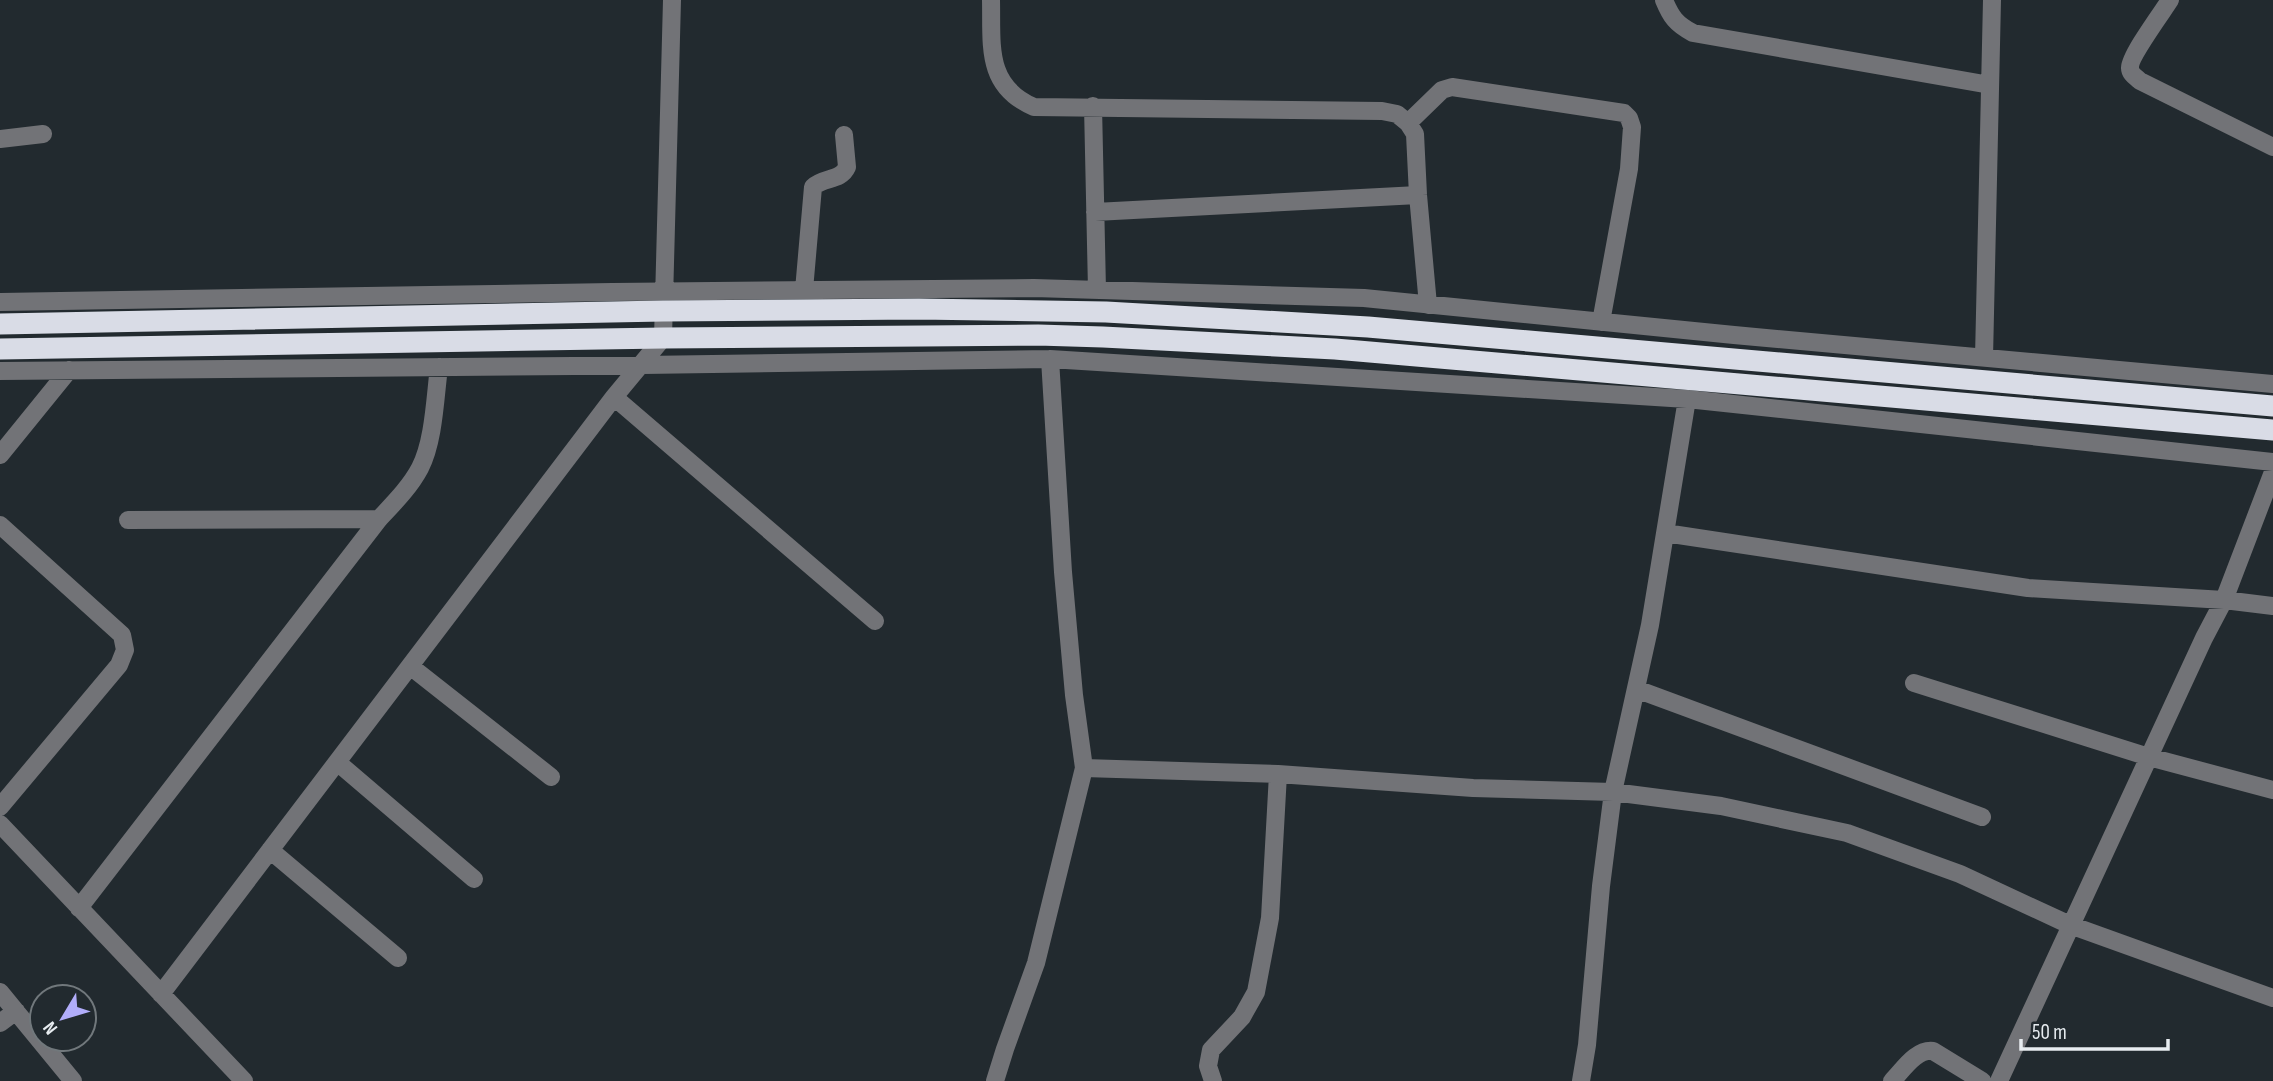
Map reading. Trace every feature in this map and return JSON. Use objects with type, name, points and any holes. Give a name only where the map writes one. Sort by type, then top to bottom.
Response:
[{"type":"highway","points":[[0,324],[663,301],[1093,312],[1354,326],[2273,406]]},
{"type":"highway","points":[[0,349],[1038,335],[1335,349],[2273,430]]},
{"type":"street","points":[[161,994],[614,397],[663,338],[672,0]]},
{"type":"street","points":[[991,0],[992,50],[996,73],[1003,85],[1020,101],[1034,107],[1382,111],[1397,114],[1408,123],[1415,134],[1429,305]]},
{"type":"street","points":[[1664,0],[1670,16],[1678,25],[1693,33],[1990,85]]},
{"type":"street","points":[[1984,358],[1992,0]]},
{"type":"street","points":[[2171,0],[2133,56],[2130,67],[2132,75],[2273,147]]},
{"type":"street","points":[[1408,123],[1442,90],[1452,87],[1624,113],[1632,127],[1629,169],[1601,322]]},
{"type":"street","points":[[1093,106],[1097,290]]},
{"type":"street","points":[[0,139],[43,134]]},
{"type":"street","points":[[804,290],[813,187],[845,172],[847,167],[844,135]]},
{"type":"street","points":[[1095,212],[1418,195]]},
{"type":"street","points":[[0,302],[663,301],[804,290],[1034,288],[1364,298],[2273,384]]},
{"type":"street","points":[[995,1081],[1004,1048],[1036,963],[1084,768],[1074,695],[1063,572],[1050,359]]},
{"type":"street","points":[[0,370],[1050,359],[1687,398],[2273,462]]},
{"type":"street","points":[[79,908],[379,519],[410,485],[421,466],[428,444],[439,367]]},
{"type":"street","points":[[0,455],[69,370]]},
{"type":"street","points":[[614,397],[875,621]]},
{"type":"street","points":[[1581,1081],[1587,1045],[1612,792],[1650,625],[1687,398]]},
{"type":"street","points":[[1999,1081],[2224,600],[2273,472]]},
{"type":"street","points":[[128,520],[379,519]]},
{"type":"street","points":[[0,525],[122,635],[125,650],[119,665],[0,807]]},
{"type":"street","points":[[1665,533],[2028,588],[2224,600],[2273,606]]},
{"type":"street","points":[[410,666],[551,777]]},
{"type":"street","points":[[1914,683],[2150,757],[2273,790]]},
{"type":"street","points":[[1636,689],[1982,817]]},
{"type":"street","points":[[337,762],[474,879]]},
{"type":"street","points":[[1084,768],[1278,774],[1473,788],[1612,792],[1721,806],[1847,833],[1959,874],[2070,925],[2273,998]]},
{"type":"street","points":[[1213,1081],[1208,1066],[1211,1050],[1242,1017],[1256,992],[1270,918],[1278,774]]},
{"type":"street","points":[[0,824],[244,1081]]},
{"type":"street","points":[[270,850],[398,958]]},
{"type":"street","points":[[0,992],[73,1081]]},
{"type":"street","points":[[0,1023],[16,1011]]},
{"type":"street","points":[[1892,1081],[1919,1054],[1928,1050],[1982,1081]]}]
